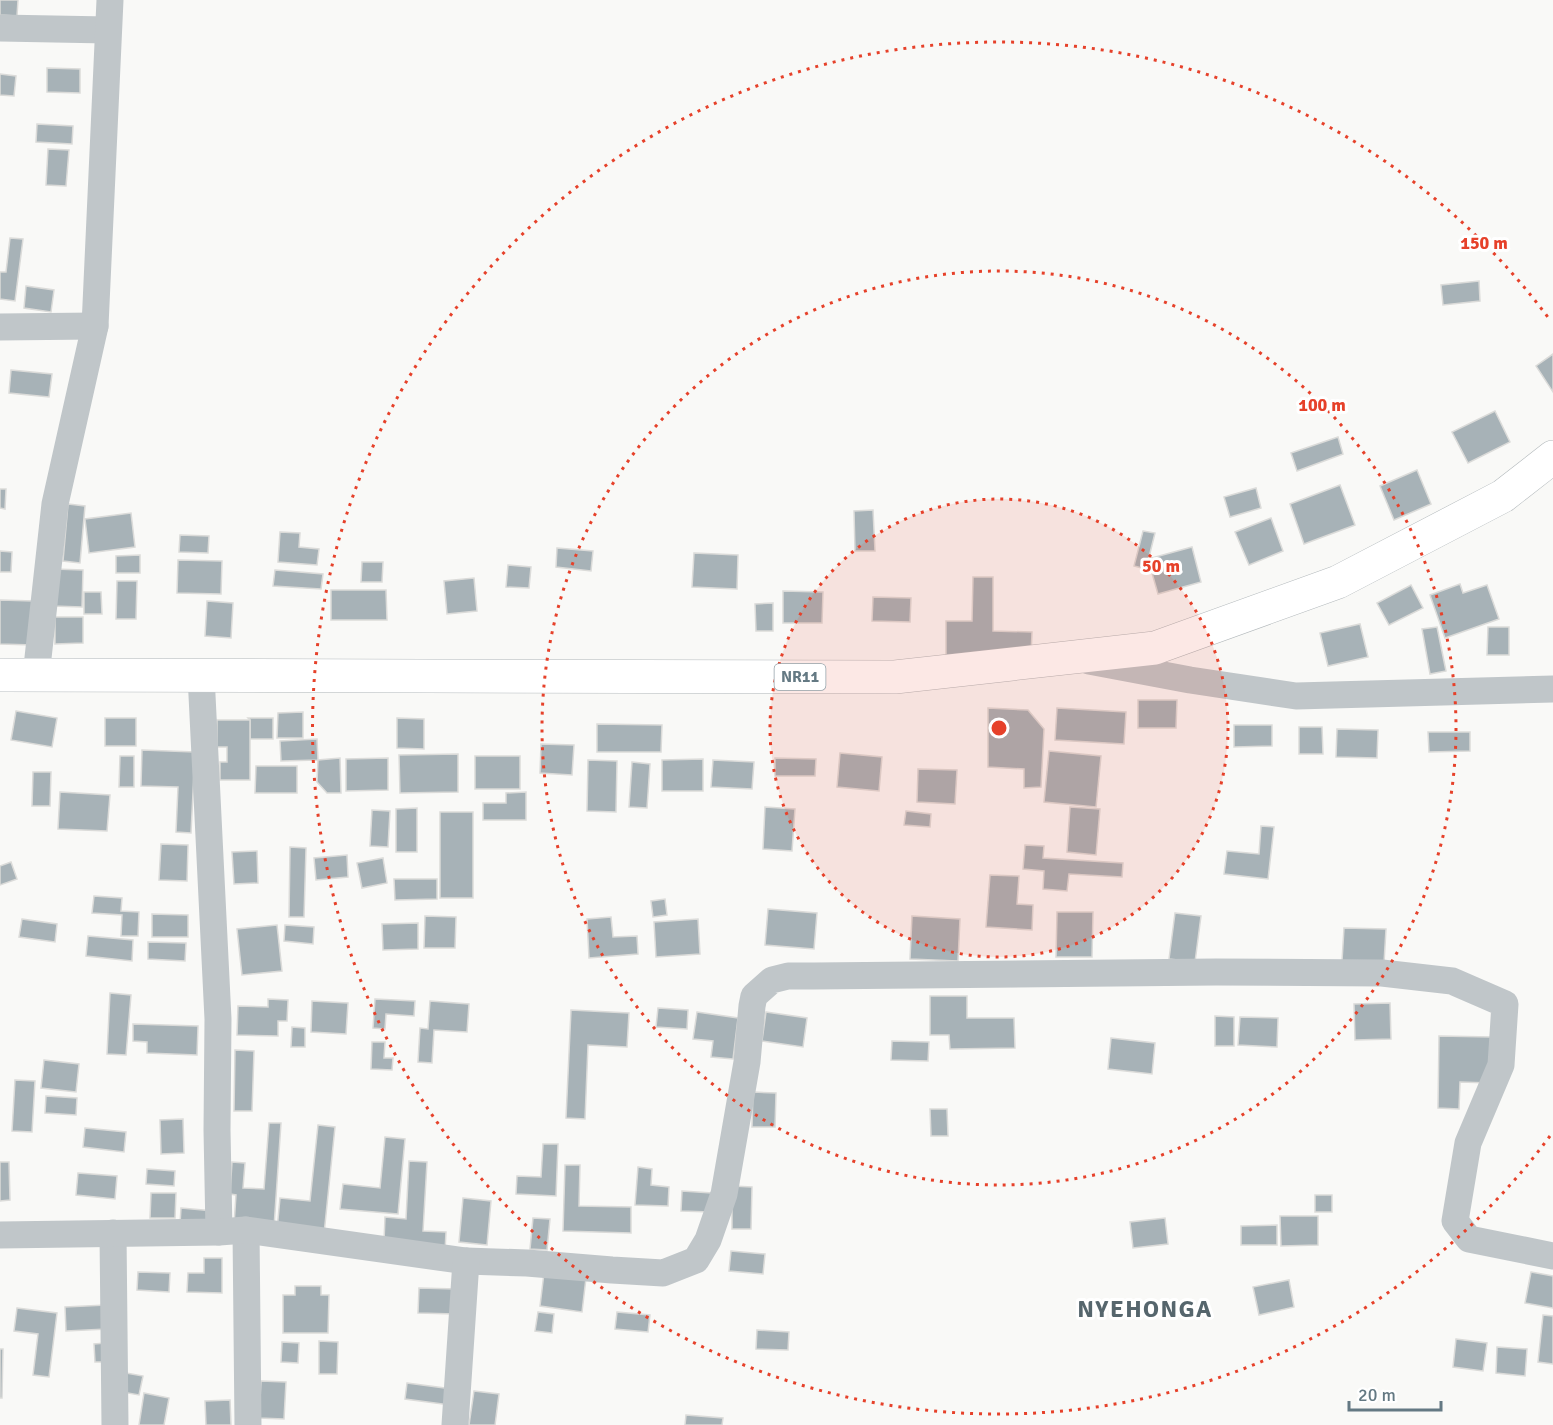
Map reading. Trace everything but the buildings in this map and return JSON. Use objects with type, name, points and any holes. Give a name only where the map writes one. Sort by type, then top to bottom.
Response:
[{"type":"highway","name":"NR11","points":[[0,675],[895,677],[1155,648],[1338,582],[1503,496],[1553,456]]},
{"type":"street","points":[[36,676],[55,504],[95,326],[110,0]]},
{"type":"street","points":[[0,28],[108,30]]},
{"type":"street","points":[[0,327],[95,326]]},
{"type":"street","points":[[1069,657],[1190,680],[1296,696],[1553,689]]},
{"type":"street","points":[[201,675],[218,1019],[219,1232]]},
{"type":"street","points":[[0,1235],[246,1230],[466,1261],[663,1273],[696,1260],[708,1240],[724,1194],[747,1062],[754,996],[772,980],[788,976],[1216,972],[1382,973],[1452,981],[1505,1004],[1501,1065],[1468,1143],[1455,1221],[1469,1239],[1553,1256]]},
{"type":"street","points":[[246,1230],[248,1425]]},
{"type":"street","points":[[113,1233],[115,1425]]},
{"type":"street","points":[[455,1425],[466,1261]]},
{"type":"district","name":"NYEHONGA","points":[[1145,1309]]}]
